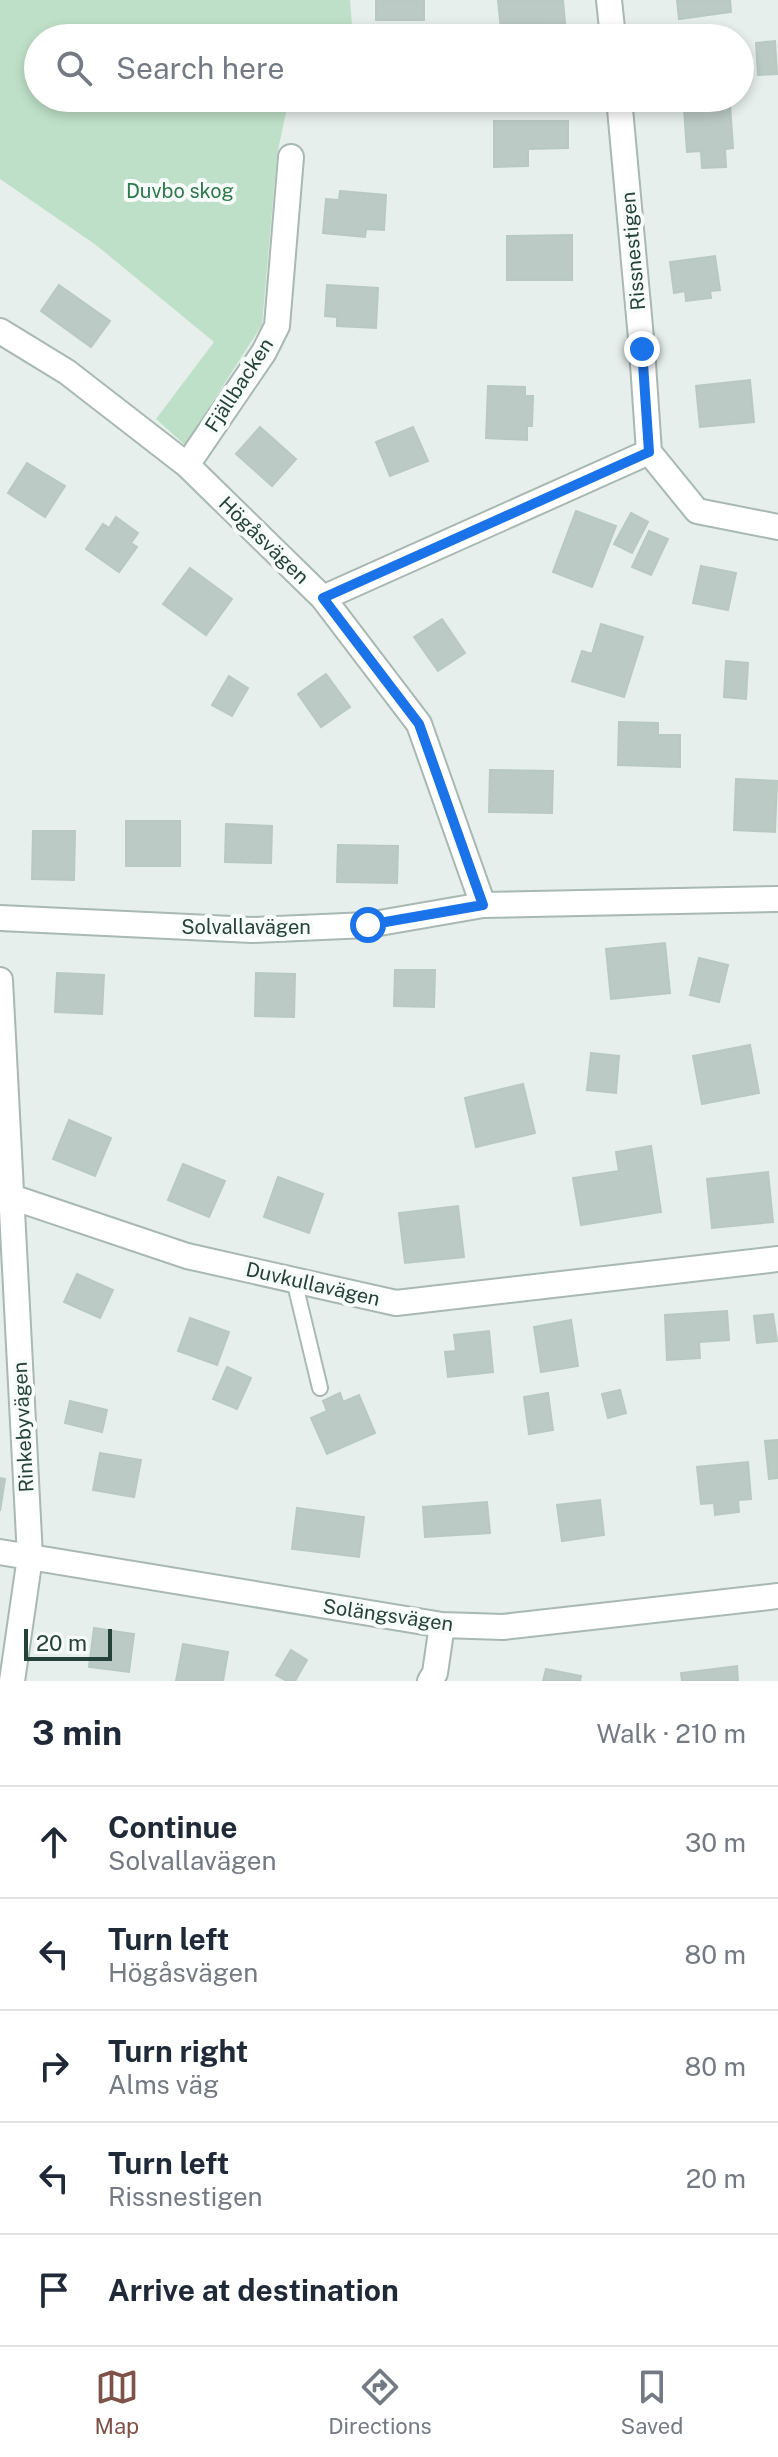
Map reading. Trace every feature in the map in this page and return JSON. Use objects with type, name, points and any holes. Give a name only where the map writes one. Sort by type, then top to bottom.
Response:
[{"type":"street","points":[[609,0],[612,24]]},
{"type":"street","name":"Rissnestigen","points":[[620,112],[649,452]]},
{"type":"street","name":"Fjällbacken","points":[[187,465],[264,352],[277,326],[291,157]]},
{"type":"street","name":"Högåsvägen","points":[[0,331],[67,372],[187,465],[323,598],[419,724],[483,905]]},
{"type":"street","points":[[323,598],[649,452],[697,511],[778,527]]},
{"type":"street","name":"Solvallavägen","points":[[0,918],[252,930],[368,925],[483,905],[778,899]]},
{"type":"street","name":"Rinkebyvägen","points":[[0,980],[5,1195],[30,1557],[12,1681]]},
{"type":"street","name":"Duvkullavägen","points":[[5,1195],[187,1256],[396,1303],[778,1259]]},
{"type":"street","name":"Solängsvägen","points":[[0,1552],[442,1625],[503,1627],[778,1596]]},
{"type":"street","points":[[437,1678],[442,1625]]},
{"type":"lane","points":[[294,1280],[320,1388]]},
{"type":"green space","name":"Duvbo skog","points":[[0,0],[350,0],[352,24],[24,24],[24,112],[286,112],[277,155],[262,325],[185,445],[156,419],[214,342],[96,245],[0,179]]},
{"type":"building","points":[[376,0],[424,0],[424,20],[376,20]]},
{"type":"building","points":[[498,0],[563,0],[565,23],[500,24]]},
{"type":"building","points":[[677,0],[730,0],[731,12],[679,19]]},
{"type":"building","points":[[775,41],[777,74],[758,75],[756,43]]},
{"type":"building","points":[[684,112],[731,112],[733,148],[725,149],[726,167],[702,168],[701,151],[687,152]]},
{"type":"building","points":[[494,121],[568,121],[568,148],[528,149],[528,166],[494,167]]},
{"type":"building","points":[[340,191],[386,195],[384,230],[366,229],[365,237],[323,233],[326,199],[339,200]]},
{"type":"building","points":[[572,235],[572,280],[507,280],[507,236]]},
{"type":"building","points":[[715,256],[720,290],[710,291],[711,298],[686,301],[685,291],[674,293],[670,262]]},
{"type":"building","points":[[59,285],[110,321],[91,347],[41,311]]},
{"type":"building","points":[[327,285],[378,288],[376,328],[337,326],[337,317],[325,316]]},
{"type":"building","points":[[750,380],[754,422],[700,427],[696,386]]},
{"type":"building","points":[[488,386],[525,387],[525,396],[533,396],[532,426],[527,426],[527,440],[486,438]]},
{"type":"building","points":[[260,427],[296,459],[272,486],[236,454]]},
{"type":"building","points":[[413,427],[428,461],[390,476],[376,442]]},
{"type":"building","points":[[27,463],[65,486],[45,517],[8,493]]},
{"type":"building","points":[[576,511],[616,526],[592,587],[553,572]]},
{"type":"building","points":[[631,513],[648,522],[632,553],[614,544]]},
{"type":"building","points":[[116,517],[138,533],[131,543],[137,547],[119,572],[86,549],[103,524],[109,528]]},
{"type":"building","points":[[649,531],[668,539],[651,575],[632,567]]},
{"type":"building","points":[[701,566],[736,573],[728,610],[693,603]]},
{"type":"building","points":[[190,568],[232,599],[206,635],[163,604]]},
{"type":"building","points":[[442,619],[465,653],[438,671],[414,637]]},
{"type":"building","points":[[601,624],[643,637],[624,697],[572,681],[582,651],[592,654]]},
{"type":"building","points":[[726,661],[748,663],[746,699],[724,697]]},
{"type":"building","points":[[326,674],[350,707],[321,727],[298,694]]},
{"type":"building","points":[[229,676],[248,688],[232,716],[212,705]]},
{"type":"building","points":[[619,722],[658,723],[658,735],[680,735],[680,767],[618,765]]},
{"type":"building","points":[[490,770],[553,771],[552,813],[489,812]]},
{"type":"building","points":[[736,779],[777,781],[775,832],[734,830]]},
{"type":"building","points":[[126,821],[180,821],[180,866],[126,866]]},
{"type":"building","points":[[226,824],[272,826],[271,863],[225,862]]},
{"type":"building","points":[[33,831],[75,831],[74,880],[32,879]]},
{"type":"building","points":[[338,845],[398,846],[397,883],[337,882]]},
{"type":"building","points":[[665,943],[670,993],[611,999],[606,949]]},
{"type":"building","points":[[699,958],[728,965],[719,1002],[690,995]]},
{"type":"building","points":[[395,970],[435,970],[434,1007],[394,1006]]},
{"type":"building","points":[[57,973],[104,975],[102,1014],[55,1012]]},
{"type":"building","points":[[256,973],[295,974],[294,1017],[255,1016]]},
{"type":"building","points":[[750,1045],[759,1093],[702,1104],[693,1056]]},
{"type":"building","points":[[591,1053],[619,1056],[616,1093],[587,1090]]},
{"type":"building","points":[[523,1084],[535,1133],[476,1147],[465,1098]]},
{"type":"building","points":[[69,1120],[111,1138],[95,1176],[53,1159]]},
{"type":"building","points":[[651,1146],[661,1212],[581,1225],[573,1178],[619,1171],[616,1152]]},
{"type":"building","points":[[183,1164],[225,1181],[209,1217],[168,1200]]},
{"type":"building","points":[[768,1172],[773,1222],[712,1228],[707,1179]]},
{"type":"building","points":[[278,1177],[323,1194],[309,1233],[264,1217]]},
{"type":"building","points":[[458,1206],[464,1257],[405,1263],[399,1213]]},
{"type":"building","points":[[77,1274],[113,1290],[100,1318],[64,1302]]},
{"type":"building","points":[[727,1311],[729,1340],[699,1342],[700,1358],[667,1360],[665,1315]]},
{"type":"building","points":[[773,1314],[777,1341],[757,1343],[754,1316]]},
{"type":"building","points":[[190,1318],[229,1332],[217,1365],[178,1351]]},
{"type":"building","points":[[571,1320],[578,1366],[541,1372],[534,1327]]},
{"type":"building","points":[[489,1331],[493,1372],[448,1377],[445,1352],[456,1351],[454,1335]]},
{"type":"building","points":[[227,1367],[251,1378],[237,1409],[213,1399]]},
{"type":"building","points":[[620,1390],[626,1413],[608,1418],[602,1394]]},
{"type":"building","points":[[340,1393],[343,1402],[359,1395],[375,1433],[327,1454],[311,1418],[327,1411],[323,1401]]},
{"type":"building","points":[[548,1393],[553,1430],[529,1434],[524,1397]]},
{"type":"building","points":[[70,1401],[107,1410],[102,1432],[65,1423]]},
{"type":"building","points":[[778,1440],[778,1478],[769,1479],[765,1441]]},
{"type":"building","points":[[100,1453],[141,1460],[134,1497],[93,1490]]},
{"type":"building","points":[[748,1462],[751,1499],[738,1500],[739,1512],[715,1515],[714,1503],[701,1504],[697,1467]]},
{"type":"building","points":[[0,1478],[5,1479],[0,1511]]},
{"type":"building","points":[[600,1500],[604,1535],[562,1541],[557,1505]]},
{"type":"building","points":[[487,1502],[490,1533],[425,1537],[423,1507]]},
{"type":"building","points":[[297,1508],[364,1517],[359,1557],[292,1549]]},
{"type":"building","points":[[94,1628],[134,1634],[129,1672],[89,1667]]},
{"type":"building","points":[[183,1644],[228,1652],[223,1681],[176,1681]]},
{"type":"building","points":[[291,1650],[307,1660],[295,1681],[287,1681],[276,1675]]},
{"type":"building","points":[[737,1666],[738,1681],[682,1681],[681,1673]]},
{"type":"building","points":[[546,1669],[581,1676],[580,1681],[543,1681]]},
{"type":"route","points":[[368,925],[483,905],[419,724],[323,598],[649,452],[642,349]]}]
